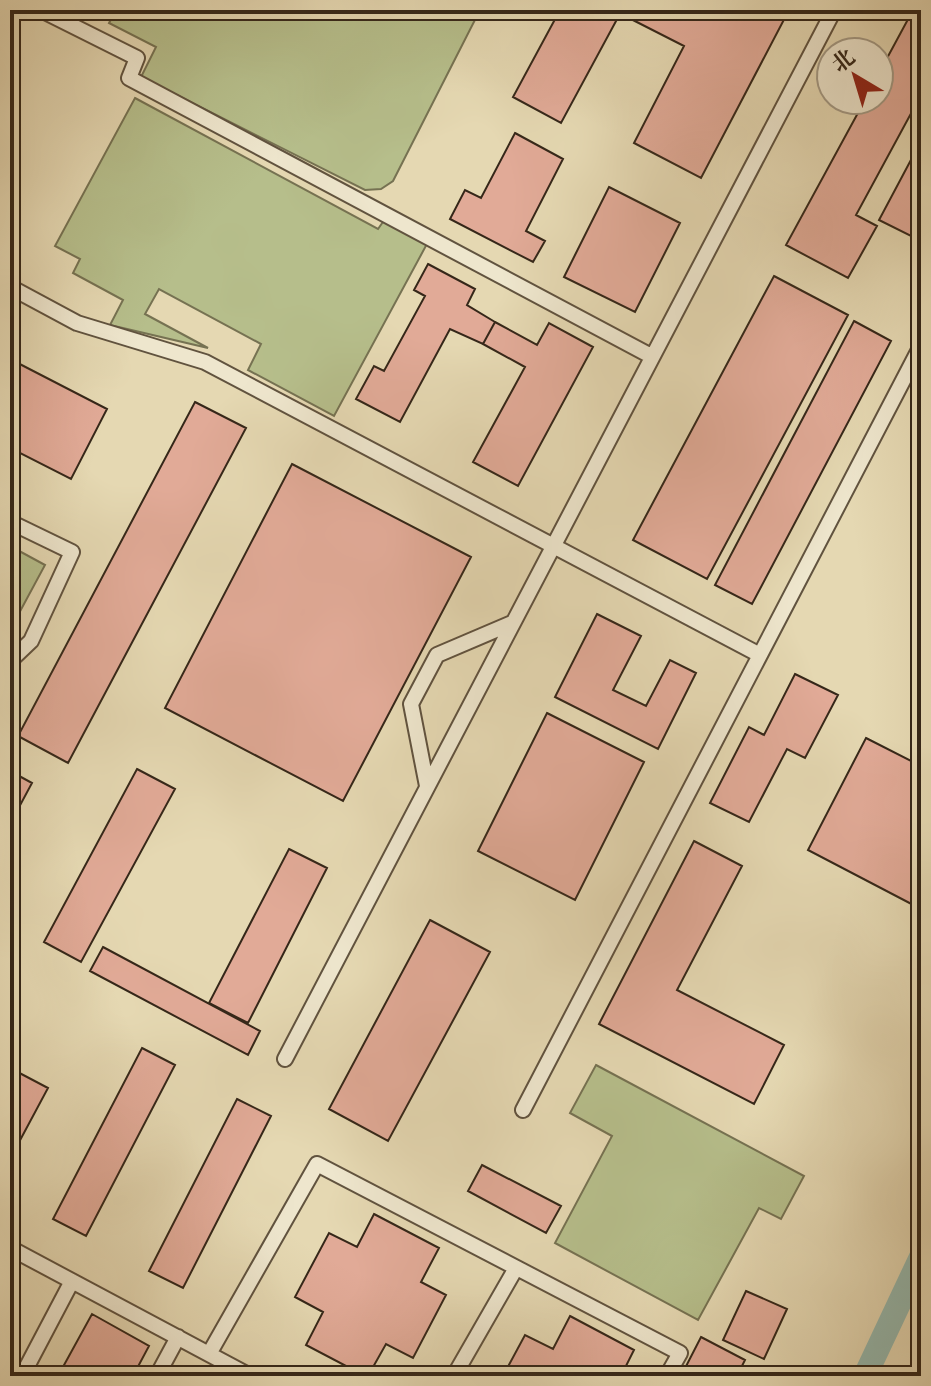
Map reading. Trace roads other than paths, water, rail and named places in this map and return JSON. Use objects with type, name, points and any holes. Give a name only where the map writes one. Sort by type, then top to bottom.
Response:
[{"type":"lane","points":[[41,10],[137,58],[129,78],[651,356]]},
{"type":"lane","points":[[285,1059],[834,10]]},
{"type":"lane","points":[[10,287],[77,323],[205,362],[760,655]]},
{"type":"lane","points":[[523,1110],[921,346]]},
{"type":"lane","points":[[10,522],[72,552],[31,641],[10,661]]},
{"type":"lane","points":[[427,786],[411,704],[437,655],[512,623]]},
{"type":"lane","points":[[209,1354],[317,1164],[680,1353],[667,1376]]},
{"type":"lane","points":[[10,1248],[250,1376]]},
{"type":"lane","points":[[454,1376],[516,1268]]},
{"type":"lane","points":[[22,1376],[72,1281]]},
{"type":"lane","points":[[157,1376],[178,1337]]},
{"type":"waterway","points":[[865,1376],[921,1257]]}]
